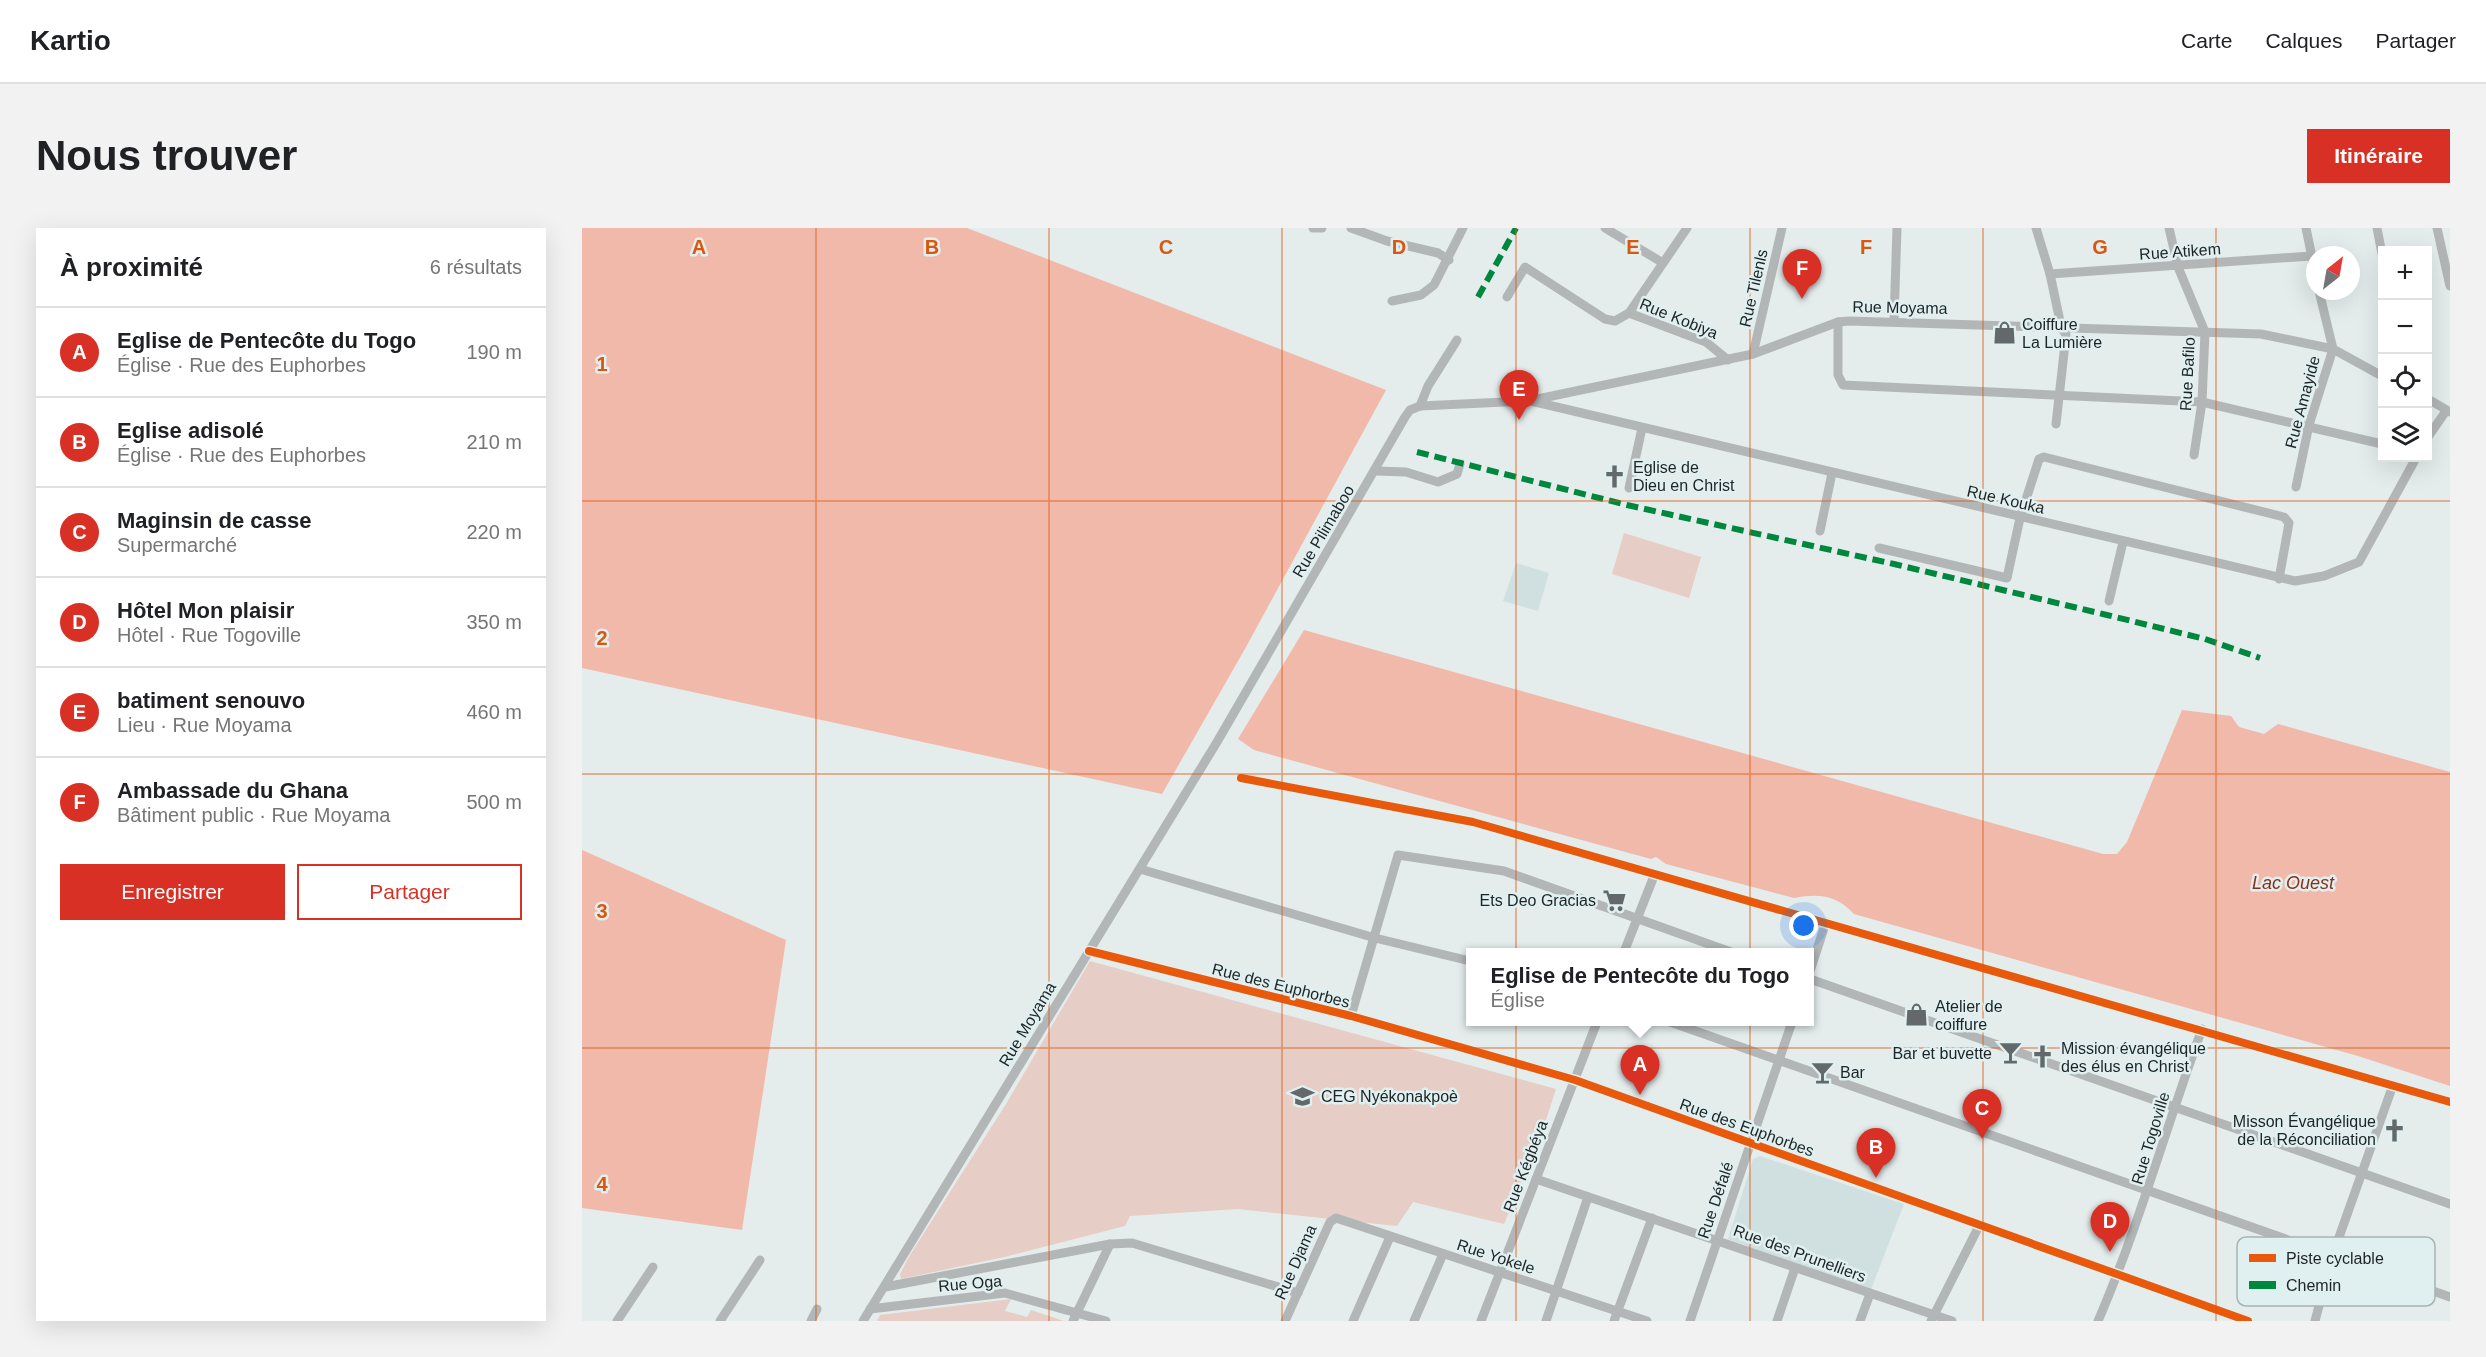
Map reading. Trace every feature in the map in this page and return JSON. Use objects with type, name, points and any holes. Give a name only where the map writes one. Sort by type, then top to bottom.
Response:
[{"type":"street","points":[[1313,228],[1322,228]]},
{"type":"street","points":[[1351,228],[1387,241],[1438,253],[1449,260]]},
{"type":"street","points":[[1392,301],[1421,295],[1434,285],[1449,260],[1463,228]]},
{"type":"street","points":[[1605,228],[1663,263]]},
{"type":"street","points":[[1629,313],[1687,228]]},
{"type":"street","name":"Rue Tilenls","points":[[1752,354],[1782,228]]},
{"type":"street","points":[[1894,321],[1897,228]]},
{"type":"street","points":[[2036,228],[2050,274],[2061,326],[2066,335],[2061,396],[2056,424]]},
{"type":"street","name":"Rue Bafilo","points":[[2169,228],[2178,267],[2205,332],[2202,402],[2194,455]]},
{"type":"street","points":[[2306,228],[2309,246]]},
{"type":"street","points":[[2377,228],[2380,246]]},
{"type":"street","points":[[2437,228],[2450,286]]},
{"type":"street","name":"Rue Atikem","points":[[2050,274],[2306,256]]},
{"type":"street","name":"Rue Kobiya","points":[[1507,297],[1525,267],[1605,319],[1615,321],[1629,313],[1706,342],[1728,360]]},
{"type":"street","name":"Rue Amayide","points":[[2296,487],[2309,425],[2333,349],[2321,300]]},
{"type":"street","name":"Rue Moyama","points":[[1420,406],[1528,401],[1752,354],[1838,322],[1894,321],[2261,334],[2333,349],[2378,374]]},
{"type":"street","points":[[1838,322],[1839,375],[1844,385],[2202,402],[2309,425],[2378,443]]},
{"type":"street","name":"Rue Pilimaboo","points":[[1217,742],[1376,471],[1405,417],[1410,410],[1420,406],[1428,386],[1457,340]]},
{"type":"street","name":"Rue Kouka","points":[[1528,401],[2279,579],[2308,581],[2359,562],[2414,462]]},
{"type":"street","points":[[2432,402],[2448,412],[2432,431]]},
{"type":"street","points":[[1629,488],[1642,428]]},
{"type":"street","points":[[1880,548],[2007,578],[2020,518],[2039,459],[2044,457],[2284,517],[2289,523],[2279,579]]},
{"type":"street","points":[[1376,471],[1406,472],[1438,482],[1457,474],[1460,464]]},
{"type":"street","points":[[1820,531],[1832,473]]},
{"type":"street","points":[[2109,601],[2123,542]]},
{"type":"street","name":"Rue Moyama","points":[[863,1321],[1217,742]]},
{"type":"street","points":[[1241,778],[1473,822],[1654,876],[1826,922],[2450,1102]]},
{"type":"street","points":[[1351,1016],[1398,855],[1504,871],[1720,948]]},
{"type":"street","points":[[1140,869],[1375,938],[1466,960]]},
{"type":"street","points":[[1626,948],[1654,876]]},
{"type":"street","points":[[1814,957],[1826,922]]},
{"type":"street","name":"Rue des Euphorbes","points":[[1089,951],[1351,1016],[1575,1080],[2248,1321]]},
{"type":"street","points":[[1814,981],[2450,1204]]},
{"type":"street","name":"Rue Kégbéya","points":[[1481,1321],[1595,1026]]},
{"type":"street","points":[[1681,1026],[2277,1237]]},
{"type":"street","name":"Rue Défalé","points":[[1690,1321],[1791,1026]]},
{"type":"street","name":"Rue Togoville","points":[[2098,1321],[2149,1191],[2173,1107],[2202,1029]]},
{"type":"street","points":[[2339,1237],[2393,1085]]},
{"type":"street","name":"Rue des Prunelliers","points":[[1536,1179],[1718,1240],[1932,1318],[1952,1321]]},
{"type":"street","points":[[1546,1321],[1588,1197]]},
{"type":"street","name":"Rue Yokele","points":[[1336,1218],[1647,1321]]},
{"type":"street","name":"Rue Djama","points":[[1285,1321],[1330,1222],[1336,1218]]},
{"type":"street","points":[[1614,1321],[1652,1218]]},
{"type":"street","points":[[1932,1318],[1979,1226]]},
{"type":"street","points":[[1353,1321],[1389,1237]]},
{"type":"street","points":[[885,1287],[1110,1244],[1136,1244],[1298,1293]]},
{"type":"street","points":[[1075,1317],[1110,1244]]},
{"type":"street","points":[[1414,1321],[1443,1254]]},
{"type":"street","points":[[720,1321],[760,1260]]},
{"type":"street","points":[[617,1321],[653,1267]]},
{"type":"street","points":[[1777,1321],[1795,1268]]},
{"type":"street","points":[[2435,1292],[2450,1297]]},
{"type":"street","name":"Rue Oga","points":[[870,1310],[1000,1293],[1075,1317],[1106,1321]]},
{"type":"street","points":[[1860,1321],[1870,1294]]},
{"type":"street","points":[[2314,1321],[2318,1306]]},
{"type":"street","points":[[811,1321],[817,1309]]},
{"type":"shaded area","points":[[1624,533],[1701,557],[1689,598],[1612,574]]},
{"type":"shaded area","points":[[1516,563],[1549,573],[1538,611],[1503,601]]},
{"type":"shaded area","points":[[1090,961],[1556,1089],[1545,1123],[1504,1224],[1413,1202],[1397,1226],[1238,1209],[1130,1216],[1125,1226],[1004,1257],[901,1279],[900,1274],[910,1255],[1006,1104]]},
{"type":"shaded area","points":[[1760,1156],[1904,1204],[1870,1292],[1728,1239],[1753,1159]]},
{"type":"shaded area","points":[[1011,1299],[1005,1311],[1027,1317],[1031,1310],[1064,1321],[877,1321],[880,1315]]},
{"type":"water","points":[[582,228],[967,228],[1386,390],[1246,647],[1162,794],[582,668]]},
{"type":"water","name":"Lac Ouest","points":[[1304,630],[2103,854],[2117,854],[2127,842],[2182,710],[2231,716],[2239,727],[2264,734],[2278,724],[2450,772],[2450,1086],[2358,1056],[1854,914],[1841,903],[1827,897],[1794,898],[1666,864],[1656,857],[1651,859],[1254,750],[1238,739]]},
{"type":"water","points":[[582,850],[786,940],[742,1230],[582,1208]]},
{"type":"marked path","points":[[1478,297],[1516,228]]},
{"type":"marked path","points":[[1417,452],[1627,505],[1894,564],[2107,615],[2205,639],[2260,658]]},
{"type":"cycle path","points":[[1241,778],[1473,822],[2450,1102]]},
{"type":"cycle path","points":[[1089,951],[1351,1016],[1575,1080],[2248,1321]]},
{"type":"place","name":"Ambassade du Ghana","points":[[1802,299]]},
{"type":"place","name":"Coiffure La Lumière","points":[[2004,333]]},
{"type":"place","name":"batiment senouvo","points":[[1519,420]]},
{"type":"place","name":"Eglise de Dieu en Christ","points":[[1615,476]]},
{"type":"place","name":"Ets Deo Gracias","points":[[1614,900]]},
{"type":"place","name":"Atelier de coiffure","points":[[1917,1015]]},
{"type":"place","name":"Bar et buvette","points":[[2010,1053]]},
{"type":"place","name":"Mission évangélique des élus en Christ","points":[[2043,1057]]},
{"type":"place","name":"Bar","points":[[1822,1072]]},
{"type":"place","name":"Eglise de Pentecôte du Togo","points":[[1640,1095]]},
{"type":"place","name":"CEG Nyékonakpoè","points":[[1303,1096]]},
{"type":"place","name":"Misson Évangélique de la Réconciliation","points":[[2394,1130]]},
{"type":"place","name":"Maginsin de casse","points":[[1982,1139]]},
{"type":"place","name":"Eglise adisolé","points":[[1876,1178]]},
{"type":"place","name":"Hôtel Mon plaisir","points":[[2110,1252]]}]
